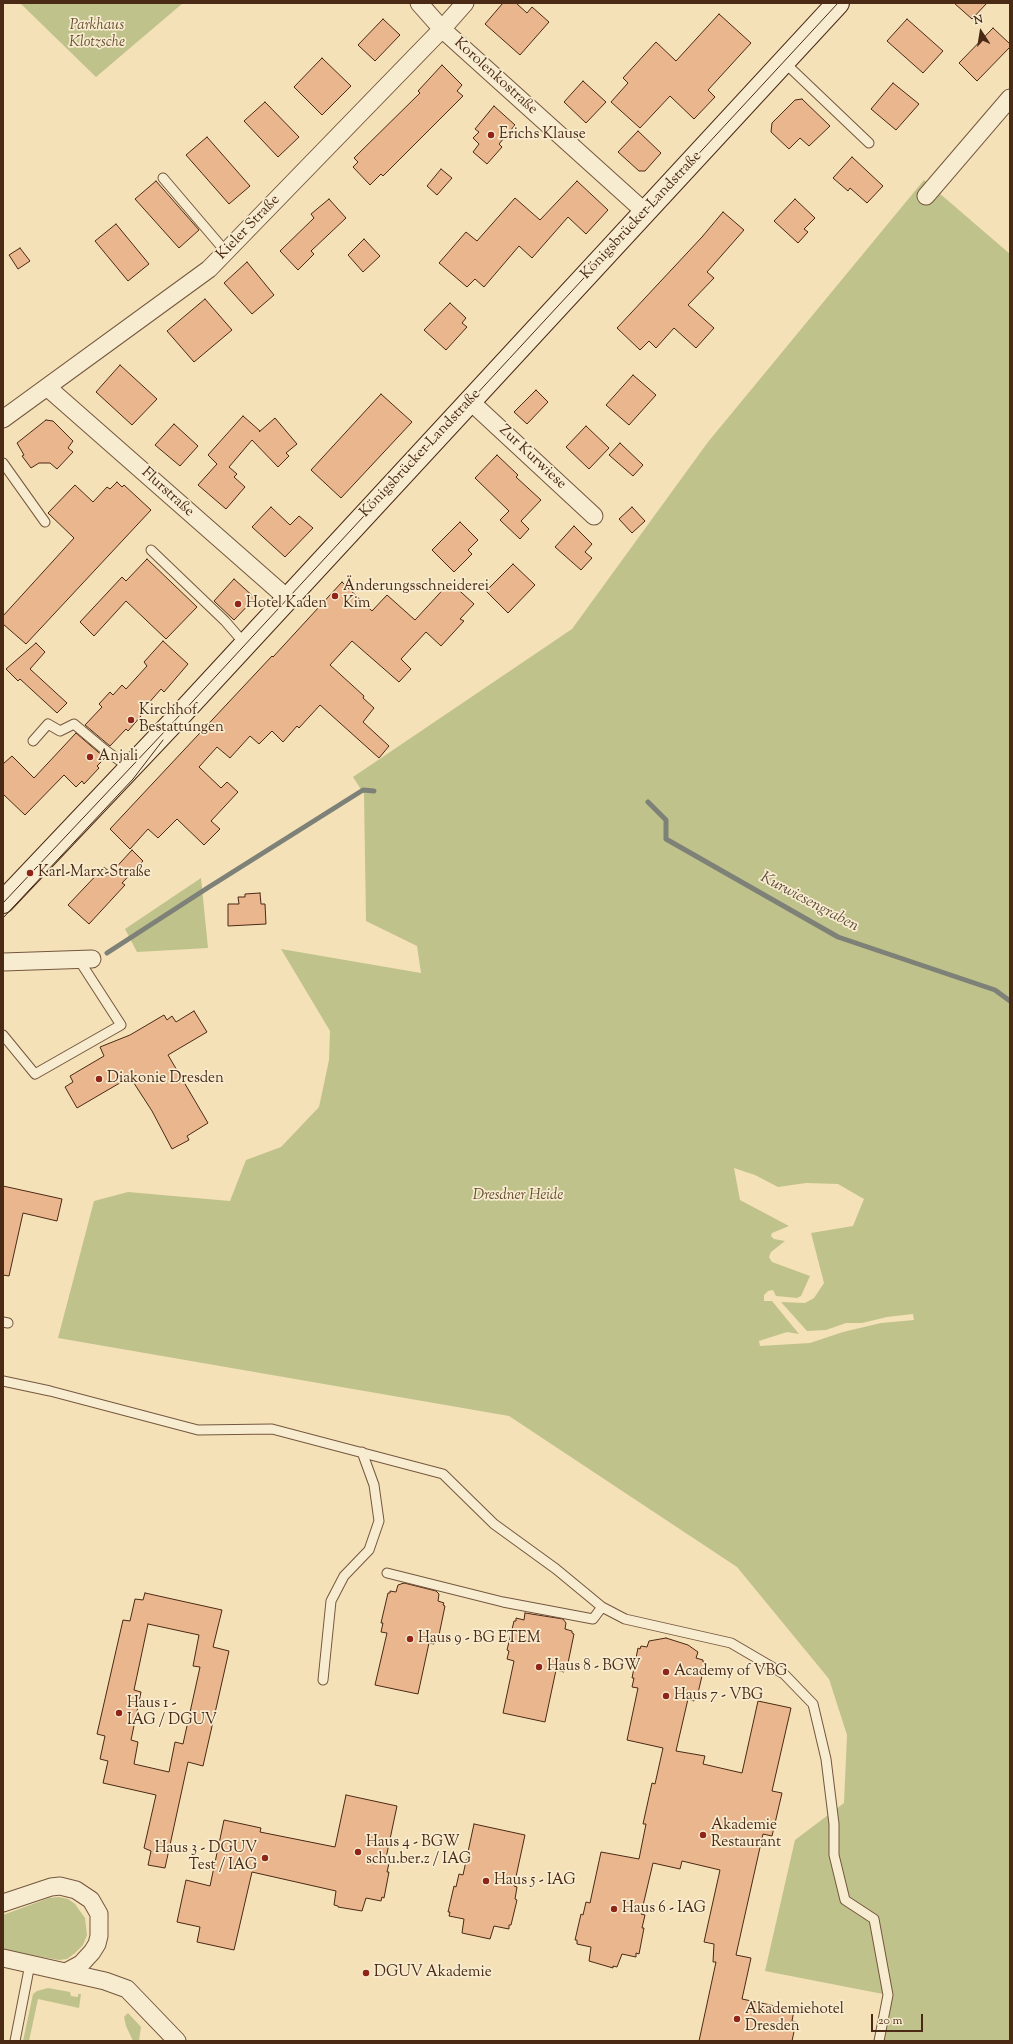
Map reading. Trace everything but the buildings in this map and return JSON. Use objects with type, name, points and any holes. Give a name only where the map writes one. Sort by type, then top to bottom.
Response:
[{"type":"main road","name":"Königsbrücker Landstraße","points":[[3,902],[130,768],[838,3]]},
{"type":"street","name":"Korolenkostraße","points":[[419,3],[442,29],[645,212]]},
{"type":"street","name":"Kieler Straße","points":[[3,419],[209,269],[442,29],[465,3]]},
{"type":"street","points":[[926,196],[1010,98]]},
{"type":"street","name":"Flurstraße","points":[[48,387],[287,598]]},
{"type":"street","name":"Zur Kurwiese","points":[[470,401],[594,516]]},
{"type":"street","points":[[3,962],[86,960]]},
{"type":"street","points":[[3,1903],[51,1887],[60,1886],[76,1890],[91,1900],[99,1914],[99,1936],[97,1944],[81,1964],[66,1972]]},
{"type":"street","points":[[3,1958],[105,1981],[127,1989],[177,2041]]},
{"type":"lane","points":[[784,62],[869,143]]},
{"type":"lane","points":[[163,178],[226,252]]},
{"type":"lane","points":[[3,463],[45,522]]},
{"type":"lane","points":[[151,550],[225,621],[245,644]]},
{"type":"lane","points":[[33,741],[48,724],[60,731],[74,724],[105,750],[130,768]]},
{"type":"lane","points":[[3,1035],[36,1074],[121,1025],[86,960]]},
{"type":"lane","points":[[3,1381],[50,1391],[198,1430],[272,1429],[443,1474],[494,1524],[556,1569],[602,1607],[625,1618],[731,1643],[784,1674],[813,1704],[826,1760],[834,1824],[834,1855],[845,1900],[874,1919],[888,1995],[879,2041]]},
{"type":"lane","points":[[323,1680],[330,1601],[344,1576],[369,1550],[379,1521],[374,1485],[362,1452]]},
{"type":"lane","points":[[387,1573],[503,1602],[593,1619],[602,1607]]},
{"type":"lane","points":[[15,2041],[30,1964]]},
{"type":"green space","name":"Parkhaus Klotzsche","points":[[20,3],[183,3],[96,77]]},
{"type":"green space","name":"Dresdner Heide","points":[[924,180],[1010,254],[1010,2041],[879,2041],[888,1995],[765,1971],[795,1840],[844,1803],[847,1735],[829,1679],[737,1567],[509,1416],[58,1338],[94,1201],[128,1192],[230,1201],[246,1160],[281,1147],[319,1107],[329,1060],[330,1031],[281,949],[421,973],[417,946],[366,921],[364,794],[353,777],[572,629],[708,442]],"holes":[[[734,1168],[755,1175],[778,1187],[806,1183],[838,1184],[864,1199],[853,1226],[811,1233],[824,1283],[814,1298],[805,1303],[781,1302],[807,1331],[826,1330],[846,1323],[862,1323],[887,1317],[913,1314],[914,1320],[881,1323],[843,1332],[810,1343],[760,1346],[759,1341],[787,1332],[799,1334],[772,1301],[764,1301],[764,1295],[768,1291],[773,1290],[776,1296],[797,1298],[801,1296],[810,1276],[772,1262],[769,1257],[771,1252],[785,1241],[774,1239],[771,1236],[772,1233],[789,1226],[740,1200]]]},
{"type":"green space","points":[[201,878],[208,948],[137,952],[125,929]]},
{"type":"green space","points":[[59,1897],[68,1899],[75,1904],[85,1918],[87,1935],[83,1945],[75,1953],[67,1959],[59,1960],[3,1950],[3,1915],[49,1898]]},
{"type":"green space","points":[[48,1988],[70,1992],[71,1996],[78,1997],[78,1994],[81,1994],[79,2008],[38,1999],[29,2041],[23,2041],[33,1994],[37,1991]]},
{"type":"green space","points":[[128,2013],[141,2027],[139,2041],[133,2041],[126,2026],[124,2017]]},
{"type":"waterway","points":[[107,953],[363,790],[374,791]]},
{"type":"waterway","name":"Kurwiesengraben","points":[[648,802],[666,820],[666,839],[838,937],[995,990],[1010,1001]]},
{"type":"tram line","points":[[3,903],[181,714],[838,3]]},
{"type":"tram line","points":[[3,918],[133,779],[163,740]]},
{"type":"place","name":"Erichs Klause","points":[[491,135]]},
{"type":"place","name":"Änderungsschneiderei Kim","points":[[335,596]]},
{"type":"place","name":"Hotel Kaden","points":[[238,604]]},
{"type":"place","name":"Kirchhof Bestattungen","points":[[131,720]]},
{"type":"place","name":"Anjali","points":[[90,757]]},
{"type":"place","name":"Karl-Marx-Straße","points":[[30,873]]},
{"type":"place","name":"Diakonie Dresden","points":[[99,1079]]},
{"type":"place","name":"Haus 9 - BG ETEM","points":[[410,1639]]},
{"type":"place","name":"Haus 8 - BGW","points":[[539,1667]]},
{"type":"place","name":"Academy of VBG","points":[[666,1672]]},
{"type":"place","name":"Haus 7 - VBG","points":[[666,1696]]},
{"type":"place","name":"Haus 1 - IAG / DGUV","points":[[119,1713]]},
{"type":"place","name":"Akademie Restaurant","points":[[703,1835]]},
{"type":"place","name":"Haus 4 - BGW schu.ber.z / IAG","points":[[358,1852]]},
{"type":"place","name":"Haus 3 - DGUV Test / IAG","points":[[265,1858]]},
{"type":"place","name":"Haus 5 - IAG","points":[[486,1881]]},
{"type":"place","name":"Haus 6 - IAG","points":[[614,1909]]},
{"type":"place","name":"DGUV Akademie","points":[[366,1973]]},
{"type":"place","name":"Akademiehotel Dresden","points":[[737,2019]]}]
